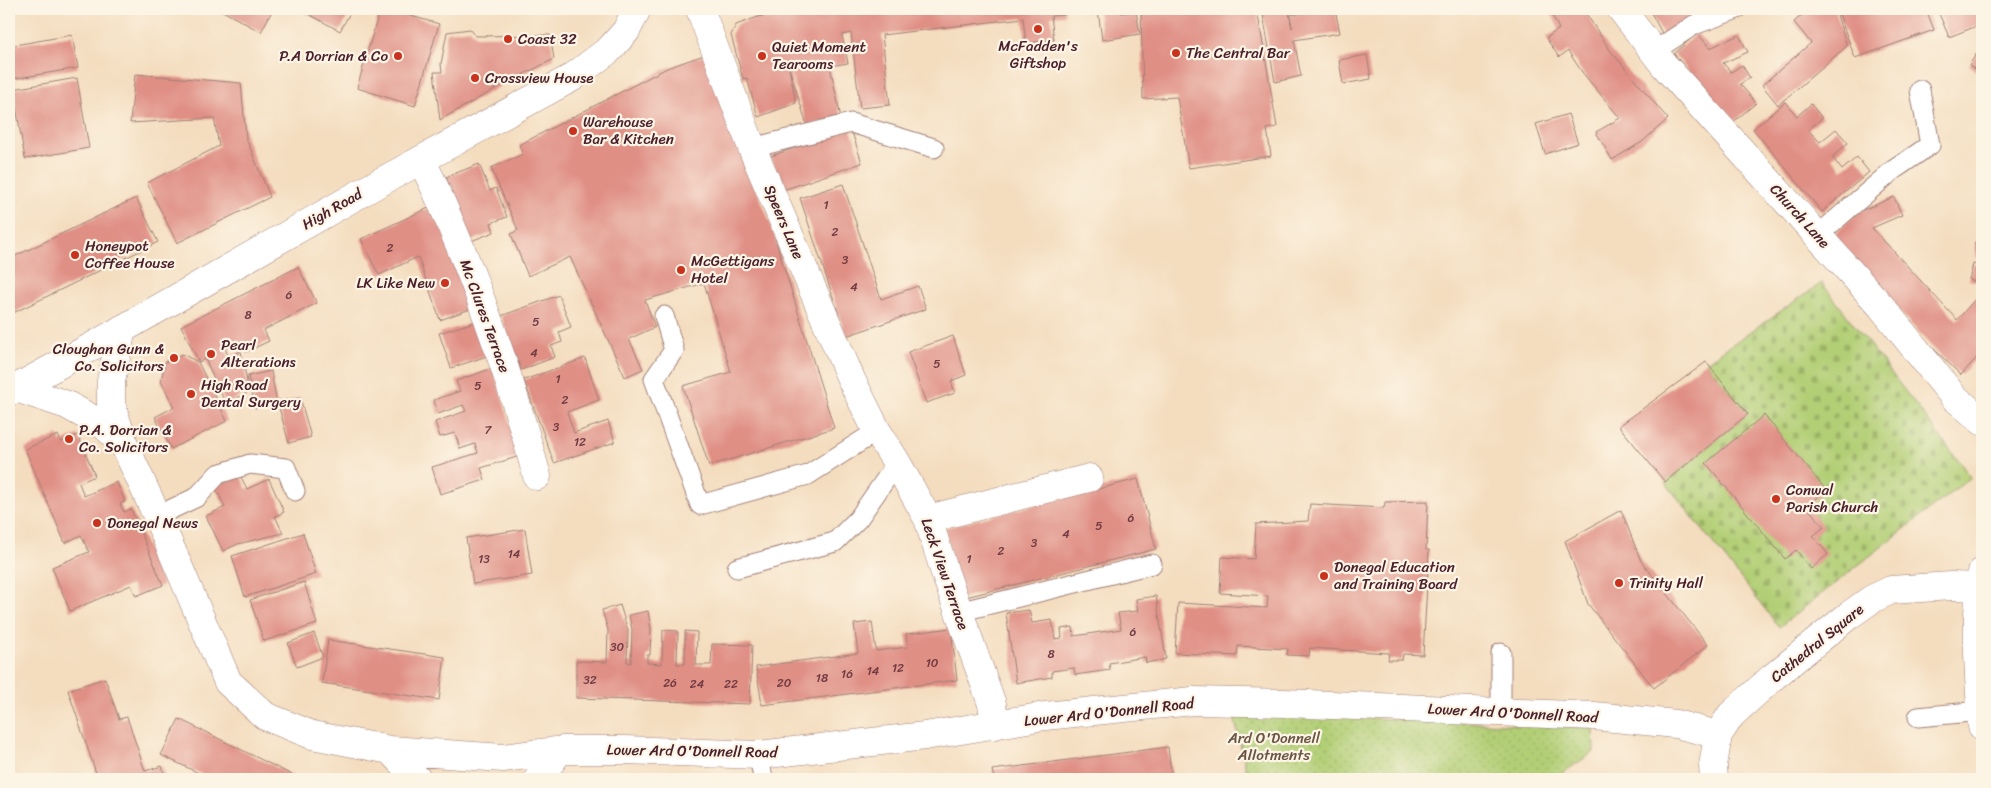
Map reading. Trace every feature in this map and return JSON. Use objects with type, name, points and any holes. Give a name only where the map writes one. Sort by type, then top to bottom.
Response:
[{"type":"street","name":"High Road","points":[[12,390],[586,69],[610,50],[626,31],[637,9]]},
{"type":"street","name":"Speers Lane","points":[[700,9],[752,148],[851,379],[876,431]]},
{"type":"street","name":"Church Lane","points":[[1621,9],[1654,51],[1881,306],[1949,392],[1982,421]]},
{"type":"street","name":"Mc Clures Terrace","points":[[421,160],[432,178],[477,288],[525,432],[537,476]]},
{"type":"street","name":"Lower Ard O'Donnell Road","points":[[122,329],[111,381],[111,404],[124,444],[228,682],[265,716],[312,735],[390,750],[503,758],[559,751],[625,750],[761,767],[925,736],[1045,716],[1193,702],[1285,703],[1594,716],[1676,724],[1718,736]]},
{"type":"street","points":[[12,390],[68,405],[105,426],[124,444]]},
{"type":"street","name":"Leck View Terrace","points":[[876,431],[897,463],[928,519],[958,612],[992,704],[995,725]]},
{"type":"street","points":[[928,519],[1089,478]]},
{"type":"street","points":[[1981,580],[1979,646],[1982,719]]},
{"type":"street","name":"Cathedral Square","points":[[1714,779],[1713,766],[1718,736],[1731,715],[1773,677],[1848,616],[1872,599],[1892,590],[1951,586],[1981,580]]},
{"type":"street","points":[[390,750],[417,779]]},
{"type":"street","points":[[538,779],[559,751]]},
{"type":"lane","points":[[1654,51],[1694,25],[1737,9]]},
{"type":"lane","points":[[1817,236],[1892,171],[1930,145],[1920,90]]},
{"type":"lane","points":[[752,148],[851,123],[934,148]]},
{"type":"lane","points":[[664,316],[674,350],[654,379],[700,505],[808,475],[876,431]]},
{"type":"lane","points":[[737,568],[835,542],[858,519],[897,463]]},
{"type":"lane","points":[[157,516],[197,497],[218,474],[250,464],[286,468],[295,491]]},
{"type":"lane","points":[[958,612],[1152,564]]},
{"type":"lane","points":[[1500,652],[1501,711]]},
{"type":"lane","points":[[1918,718],[1982,719]]},
{"type":"green space","points":[[1822,283],[1971,477],[1779,627],[1665,482],[1748,414],[1706,362]]},
{"type":"green space","name":"Ard O'Donnell Allotments","points":[[1233,712],[1593,728],[1594,752],[1553,779],[1248,779]]},
{"type":"building","points":[[219,9],[273,9],[261,32]]},
{"type":"building","points":[[299,9],[352,9],[340,31]]},
{"type":"building","name":"P.A Dorrian & Co","points":[[380,9],[387,9],[439,24],[415,106],[357,88]]},
{"type":"building","points":[[793,9],[1064,9],[1065,15],[1051,16],[1054,40],[1026,43],[1023,18],[882,35],[890,105],[860,108],[851,33],[842,35],[848,63],[830,66],[841,118],[807,125],[789,68],[796,103],[758,117],[747,78],[743,79],[731,35],[736,25],[758,17]]},
{"type":"building","points":[[1084,9],[1121,9],[1121,13],[1136,11],[1140,34],[1102,40],[1098,11],[1085,13]]},
{"type":"building","points":[[1141,9],[1257,9],[1277,127],[1267,129],[1271,156],[1189,168],[1177,97],[1143,99]]},
{"type":"building","points":[[1262,9],[1303,9],[1289,12],[1292,28],[1290,15],[1335,9],[1340,33],[1294,40],[1301,76],[1275,82]]},
{"type":"building","points":[[1549,9],[1583,9],[1610,50],[1668,119],[1642,142],[1612,160],[1596,132],[1620,118],[1582,72],[1568,51],[1559,57],[1546,38],[1559,29]]},
{"type":"building","points":[[1649,9],[1713,9],[1663,35]]},
{"type":"building","points":[[1809,9],[1835,9],[1847,46],[1778,105],[1762,85],[1811,43],[1794,22]]},
{"type":"building","points":[[1837,9],[1926,9],[1934,30],[1855,58]]},
{"type":"building","points":[[1937,9],[1982,9],[1982,24],[1949,37]]},
{"type":"building","name":"Crossview House","points":[[470,29],[476,36],[550,35],[554,59],[504,84],[440,120],[434,72],[442,72],[441,64],[447,32]]},
{"type":"building","points":[[1697,33],[1710,48],[1739,35],[1748,52],[1723,63],[1731,72],[1742,65],[1750,78],[1740,84],[1756,103],[1732,123],[1674,54]]},
{"type":"building","points":[[72,35],[78,68],[12,79],[9,63],[9,46]]},
{"type":"building","points":[[1982,46],[1982,75],[1969,65]]},
{"type":"building","name":"McGettigans Hotel","points":[[704,55],[771,225],[834,428],[709,466],[683,386],[731,372],[704,283],[645,300],[655,327],[629,339],[643,369],[625,377],[570,257],[528,276],[511,234],[518,230],[491,168],[523,154],[519,145],[667,68]]},
{"type":"building","points":[[1367,55],[1371,79],[1343,84],[1339,60]]},
{"type":"building","points":[[135,74],[241,83],[246,138],[270,197],[177,243],[147,183],[219,146],[214,118],[130,123]]},
{"type":"building","points":[[77,78],[89,148],[25,159],[13,89]]},
{"type":"building","points":[[1785,102],[1797,116],[1811,104],[1822,118],[1808,130],[1820,142],[1836,129],[1848,143],[1832,157],[1842,170],[1857,157],[1869,172],[1822,212],[1753,129]]},
{"type":"building","points":[[1568,114],[1578,143],[1545,154],[1536,124]]},
{"type":"building","points":[[851,129],[862,163],[783,190],[771,156]]},
{"type":"building","points":[[479,164],[490,191],[496,188],[507,217],[491,223],[494,232],[471,241],[446,177]]},
{"type":"building","points":[[843,184],[881,299],[918,286],[926,309],[846,336],[800,198]]},
{"type":"building","points":[[1894,197],[1902,215],[1872,228],[1957,320],[1977,297],[1980,283],[1969,280],[1973,264],[1982,266],[1982,352],[1961,375],[1932,347],[1831,237],[1858,212]]},
{"type":"building","points":[[136,198],[158,242],[11,314],[9,309],[9,259]]},
{"type":"building","name":"LK Like New","points":[[433,206],[473,308],[440,320],[418,257],[379,275],[361,239]]},
{"type":"building","points":[[1982,241],[1982,258],[1977,258],[1975,242]]},
{"type":"building","points":[[298,267],[317,303],[264,330],[269,341],[246,352],[241,341],[225,349],[229,357],[241,351],[249,392],[226,404],[205,359],[199,362],[181,326]]},
{"type":"building","points":[[559,295],[571,327],[559,332],[562,342],[551,346],[555,357],[521,370],[501,316]]},
{"type":"building","points":[[478,321],[490,355],[451,368],[439,333]]},
{"type":"building","points":[[953,336],[966,375],[951,381],[955,393],[926,403],[908,352]]},
{"type":"building","name":"High Road Dental Surgery","points":[[182,354],[198,362],[227,421],[171,449],[155,417],[174,407],[161,381],[165,362]]},
{"type":"building","points":[[585,358],[599,400],[567,412],[574,433],[608,421],[615,442],[554,463],[524,380]]},
{"type":"building","points":[[1706,362],[1748,414],[1665,482],[1619,426]]},
{"type":"building","points":[[493,368],[520,456],[481,468],[485,480],[440,494],[432,467],[478,453],[475,444],[460,449],[455,433],[440,437],[435,422],[466,411],[463,405],[438,414],[434,400],[460,391],[456,381]]},
{"type":"building","points":[[271,371],[277,404],[255,408],[248,376]]},
{"type":"building","points":[[300,398],[311,437],[289,443],[278,404]]},
{"type":"building","name":"Conwal Parish Church","points":[[1764,415],[1826,490],[1807,507],[1824,527],[1813,536],[1828,554],[1811,569],[1796,550],[1785,559],[1706,463]]},
{"type":"building","name":"Donegal News","points":[[58,435],[61,442],[78,435],[95,476],[79,483],[84,496],[117,482],[125,502],[120,504],[124,512],[131,509],[163,585],[136,596],[131,585],[70,611],[52,567],[89,552],[81,535],[65,543],[25,449]]},
{"type":"building","points":[[240,475],[247,489],[269,479],[284,512],[275,516],[283,533],[238,544],[223,551],[206,516],[225,507],[215,487]]},
{"type":"building","points":[[1138,479],[1156,549],[962,598],[944,528]]},
{"type":"building","name":"Donegal Education and Training Board","points":[[1428,501],[1426,550],[1429,550],[1423,655],[1403,654],[1402,660],[1388,660],[1389,653],[1310,648],[1309,656],[1287,655],[1288,649],[1238,646],[1237,656],[1175,653],[1178,603],[1267,608],[1268,596],[1220,593],[1222,557],[1254,559],[1256,524],[1308,521],[1310,504],[1384,508],[1385,502]]},
{"type":"building","name":"Trinity Hall","points":[[1621,510],[1641,561],[1708,645],[1654,688],[1588,604],[1565,541]]},
{"type":"building","points":[[525,529],[532,575],[473,584],[466,538]]},
{"type":"building","points":[[303,533],[316,574],[245,597],[232,556]]},
{"type":"building","points":[[304,582],[317,624],[264,641],[250,600]]},
{"type":"building","points":[[1156,596],[1166,659],[1146,663],[1145,657],[1109,663],[1110,670],[1075,675],[1074,668],[1052,671],[1052,677],[1016,683],[1006,613],[1029,610],[1032,623],[1052,620],[1055,639],[1062,638],[1061,629],[1073,627],[1074,636],[1121,629],[1118,613],[1138,611],[1136,599]]},
{"type":"building","points":[[620,605],[628,631],[627,662],[631,663],[632,629],[629,615],[648,611],[651,629],[650,655],[647,655],[647,663],[662,664],[663,630],[678,631],[677,664],[685,664],[685,631],[697,632],[696,665],[711,665],[712,644],[752,645],[750,704],[576,698],[576,661],[607,662],[608,630],[602,610]]},
{"type":"building","points":[[872,622],[876,651],[908,647],[906,634],[951,628],[957,680],[762,705],[756,667],[858,653],[854,624]]},
{"type":"building","points":[[314,633],[323,657],[297,667],[288,643]]},
{"type":"building","points":[[328,640],[445,657],[439,700],[322,683]]},
{"type":"building","points":[[105,678],[119,719],[127,717],[145,771],[162,766],[166,779],[98,779],[68,690]]},
{"type":"building","points":[[179,719],[300,779],[211,779],[161,755]]},
{"type":"building","points":[[1168,747],[1172,779],[994,779],[992,770]]},
{"type":"place","name":"McFadden's Giftshop","points":[[1038,29]]},
{"type":"place","name":"Coast 32","points":[[508,39]]},
{"type":"place","name":"The Central Bar","points":[[1176,53]]},
{"type":"place","name":"P.A Dorrian & Co","points":[[398,56]]},
{"type":"place","name":"Quiet Moment Tearooms","points":[[762,56]]},
{"type":"place","name":"Crossview House","points":[[475,78]]},
{"type":"place","name":"Warehouse Bar & Kitchen","points":[[573,131]]},
{"type":"place","name":"Honeypot Coffee House","points":[[75,255]]},
{"type":"place","name":"McGettigans Hotel","points":[[681,270]]},
{"type":"place","name":"LK Like New","points":[[445,283]]},
{"type":"place","name":"Pearl Alterations","points":[[211,354]]},
{"type":"place","name":"Cloughan Gunn & Co. Solicitors","points":[[174,358]]},
{"type":"place","name":"High Road Dental Surgery","points":[[191,394]]},
{"type":"place","name":"P.A. Dorrian & Co. Solicitors","points":[[69,439]]},
{"type":"place","name":"Conwal Parish Church","points":[[1776,499]]},
{"type":"place","name":"Donegal News","points":[[97,523]]},
{"type":"place","name":"Donegal Education and Training Board","points":[[1324,576]]},
{"type":"place","name":"Trinity Hall","points":[[1619,583]]}]
